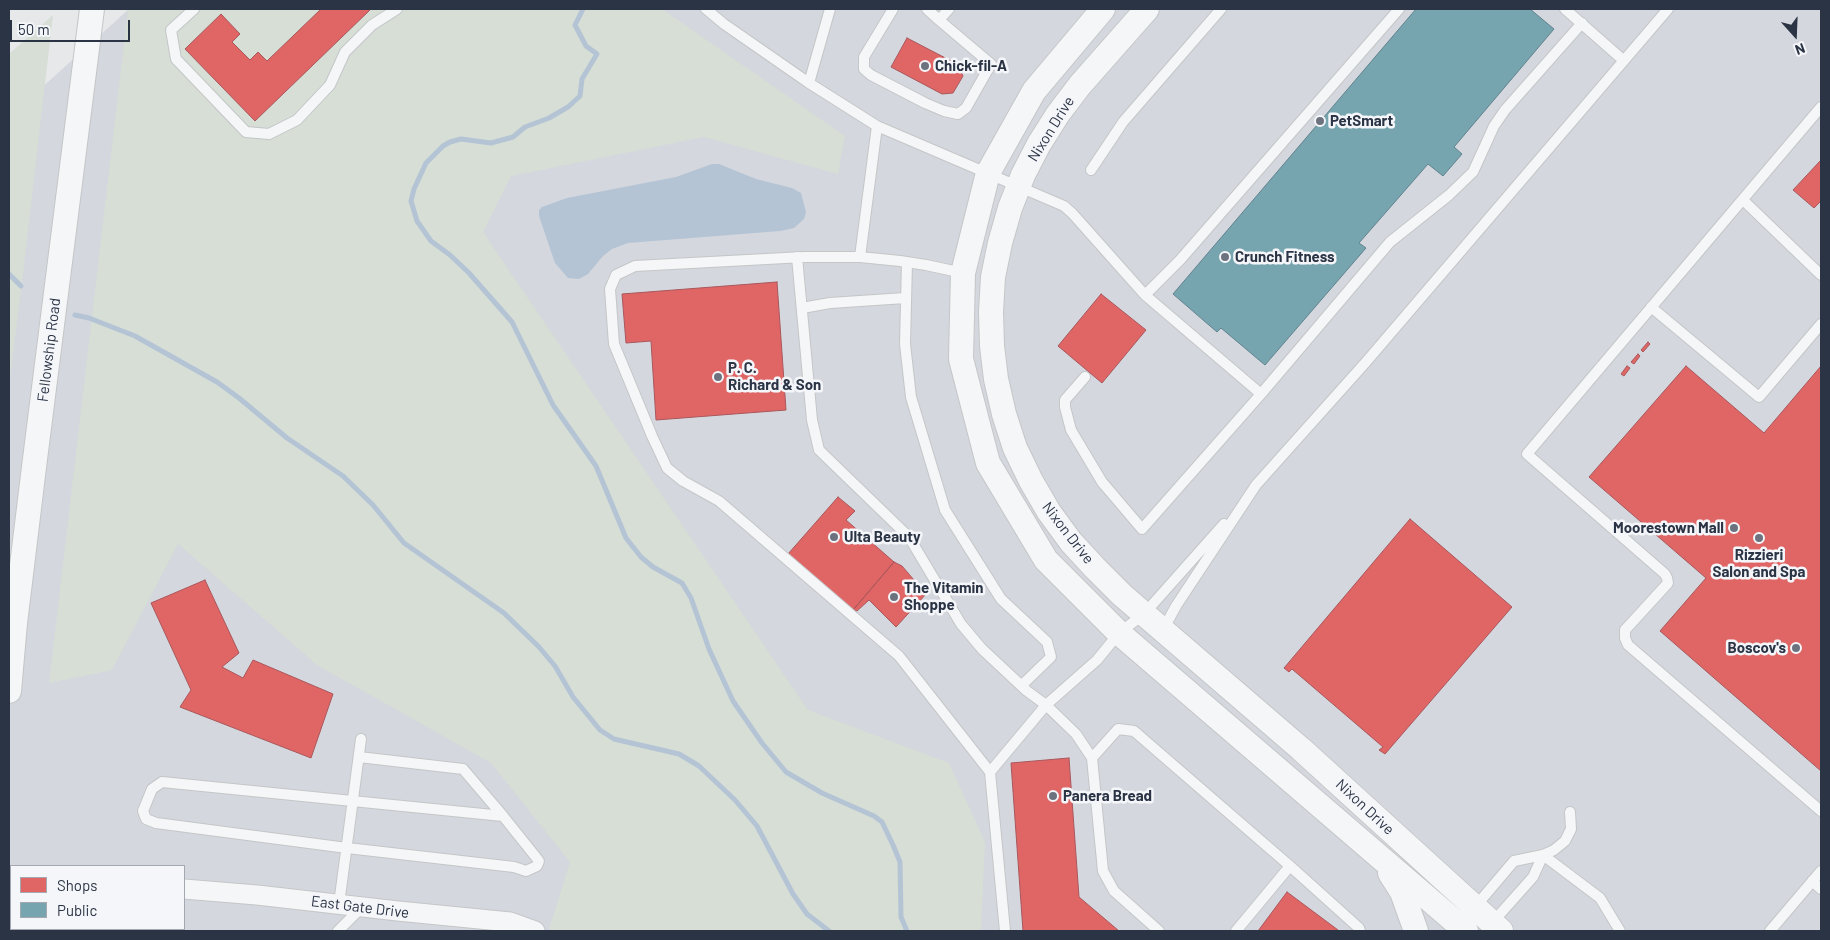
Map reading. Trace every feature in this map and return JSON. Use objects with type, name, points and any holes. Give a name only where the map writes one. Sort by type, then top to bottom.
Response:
[{"type":"street","name":"Fellowship Road","points":[[9,691],[33,476],[92,9]]},
{"type":"street","name":"Nixon Drive","points":[[1104,9],[1034,91],[988,173],[963,273],[961,359],[988,463],[1046,560],[1119,633],[1465,931]]},
{"type":"street","name":"Nixon Drive","points":[[1147,9],[1058,114],[1039,144],[1010,208],[1000,243],[993,284],[991,312],[992,346],[996,379],[1004,414],[1015,448],[1049,512],[1071,542],[1095,568],[1144,614],[1301,749],[1497,927]]},
{"type":"street","points":[[1378,855],[1402,892],[1416,931]]},
{"type":"street","name":"East Gate Drive","points":[[185,889],[249,894],[510,922],[535,931]]},
{"type":"street","points":[[1474,907],[1465,931],[1497,927]]},
{"type":"lane","points":[[194,9],[171,30],[176,60],[246,132],[269,134],[297,120],[330,85],[345,52],[372,25],[396,9]]},
{"type":"lane","points":[[706,9],[724,24],[810,83],[877,126],[988,173],[1018,188],[1064,206],[1145,295],[1261,394]]},
{"type":"lane","points":[[810,83],[830,9]]},
{"type":"lane","points":[[893,9],[864,56],[864,69],[871,75],[924,103],[955,114],[966,108],[992,64],[927,9]]},
{"type":"lane","points":[[939,20],[949,9]]},
{"type":"lane","points":[[1091,170],[1123,122],[1221,9]]},
{"type":"lane","points":[[1145,295],[1180,260],[1399,9]]},
{"type":"lane","points":[[1566,9],[1623,60]]},
{"type":"lane","points":[[990,772],[1046,705],[1098,660],[1119,633],[1144,614],[1366,362],[1668,9]]},
{"type":"lane","points":[[1085,376],[1066,400],[1065,407],[1071,430],[1102,482],[1142,529],[1261,394],[1390,242],[1473,172],[1494,126],[1505,110],[1582,23]]},
{"type":"lane","points":[[1821,107],[1527,454],[1665,574],[1668,583],[1624,630],[1628,645],[1821,811]]},
{"type":"lane","points":[[860,257],[877,126]]},
{"type":"lane","points":[[1743,200],[1821,275]]},
{"type":"lane","points":[[797,257],[812,420],[820,450],[909,537],[962,624],[982,649],[1076,734],[1092,758],[1103,871],[1114,892],[1159,931]]},
{"type":"lane","points":[[963,273],[907,262],[860,257],[797,257],[635,266],[616,275],[610,289],[614,344],[667,468],[683,480],[719,501],[899,656],[990,772],[1005,931]]},
{"type":"lane","points":[[907,262],[905,344],[911,397],[945,510],[1000,599],[1046,642],[1051,658],[1022,686]]},
{"type":"lane","points":[[802,308],[830,303],[905,298]]},
{"type":"lane","points":[[1651,307],[1759,397],[1821,324]]},
{"type":"lane","points":[[1163,630],[1176,606],[1246,499]]},
{"type":"lane","points":[[1092,758],[1118,729],[1134,731],[1290,866],[1359,928],[1360,931]]},
{"type":"lane","points":[[339,904],[361,739]]},
{"type":"lane","points":[[359,757],[463,769],[503,816],[539,860],[537,866],[526,871],[514,867],[347,848],[156,823],[146,819],[143,811],[152,789],[162,782],[503,816]]},
{"type":"lane","points":[[1474,907],[1514,861],[1543,855],[1554,850],[1565,841],[1571,829],[1570,812]]},
{"type":"lane","points":[[1497,927],[1533,876],[1543,855]]},
{"type":"lane","points":[[1543,855],[1600,898],[1620,931]]},
{"type":"lane","points":[[1236,931],[1290,866]]},
{"type":"lane","points":[[1770,931],[1821,870]]},
{"type":"lane","points":[[1812,881],[1821,889]]},
{"type":"lane","points":[[338,931],[362,907]]},
{"type":"shaded area","points":[[128,9],[662,9],[845,136],[838,174],[704,137],[511,176],[483,232],[808,710],[949,763],[985,842],[981,931],[553,931],[549,929],[570,862],[491,763],[317,665],[178,544],[112,670],[49,683]]},
{"type":"shaded area","points":[[129,9],[1821,9],[1821,931],[9,931],[9,117]]},
{"type":"shaded area","points":[[53,15],[24,265],[9,379],[9,54]]},
{"type":"water","points":[[712,164],[719,164],[756,179],[792,188],[801,193],[806,212],[804,219],[794,228],[780,231],[628,243],[612,249],[603,256],[588,274],[579,279],[568,278],[555,263],[539,216],[539,210],[542,207],[567,198],[676,177]]},
{"type":"building: Shops","points":[[321,9],[371,9],[255,121],[185,49],[221,14],[240,34],[232,42],[250,60],[258,52],[267,61]]},
{"type":"building: Shops","name":"Chick-fil-A","points":[[907,38],[957,64],[963,76],[953,93],[942,94],[891,67]]},
{"type":"building: Shops","points":[[1821,160],[1821,201],[1814,208],[1793,190]]},
{"type":"building: Shops","name":"P. C. Richard & Son","points":[[777,282],[786,410],[656,420],[651,341],[626,343],[622,294]]},
{"type":"building: Shops","points":[[1101,294],[1146,330],[1102,383],[1058,346]]},
{"type":"building: Shops","points":[[1648,342],[1650,344],[1643,352],[1641,350]]},
{"type":"building: Shops","points":[[1638,354],[1640,356],[1634,364],[1631,362]]},
{"type":"building: Shops","points":[[1627,366],[1630,368],[1624,376],[1621,374]]},
{"type":"building: Shops","name":"Moorestown Mall","points":[[1686,366],[1764,433],[1821,366],[1821,771],[1660,631],[1706,578],[1589,477]]},
{"type":"building: Shops","name":"Ulta Beauty","points":[[838,497],[855,511],[846,520],[894,562],[853,610],[788,554]]},
{"type":"building: Shops","points":[[1410,519],[1512,607],[1385,754],[1379,750],[1383,747],[1292,669],[1289,672],[1284,668]]},
{"type":"building: Shops","name":"The Vitamin Shoppe","points":[[894,562],[902,566],[926,594],[896,627],[869,600],[857,611],[853,610]]},
{"type":"building: Shops","points":[[205,580],[239,653],[222,667],[243,678],[253,660],[333,694],[311,758],[180,707],[191,690],[151,603]]},
{"type":"building: Shops","points":[[1069,758],[1079,897],[1119,931],[1023,931],[1011,763]]},
{"type":"building: Shops","points":[[1287,892],[1338,930],[1258,931]]},
{"type":"building: Public","points":[[1416,9],[1530,9],[1554,29],[1454,147],[1462,154],[1443,176],[1428,164],[1359,243],[1366,248],[1265,365],[1221,328],[1217,332],[1173,294]]},
{"type":"waterway","points":[[583,9],[575,25],[586,46],[597,54],[582,79],[580,96],[568,107],[549,118],[525,127],[513,137],[491,143],[461,139],[443,146],[426,163],[414,189],[411,201],[417,221],[431,241],[450,255],[469,273],[512,322],[553,405],[596,466],[626,538],[641,557],[653,567],[682,583],[691,598],[709,649],[733,701],[762,743],[786,772],[822,793],[874,816],[882,822],[900,862],[901,917],[907,931]]},
{"type":"waterway","points":[[9,274],[21,286]]},
{"type":"waterway","points":[[75,315],[89,318],[135,336],[217,382],[287,438],[343,476],[373,505],[404,543],[504,613],[539,647],[555,666],[573,697],[600,730],[614,739],[679,754],[699,766],[735,800],[757,826],[793,894],[807,914],[829,931]]},
{"type":"place","name":"Chick-fil-A","points":[[925,66]]},
{"type":"place","name":"PetSmart","points":[[1320,121]]},
{"type":"place","name":"Crunch Fitness","points":[[1225,257]]},
{"type":"place","name":"P. C. Richard & Son","points":[[718,377]]},
{"type":"place","name":"Moorestown Mall","points":[[1734,528]]},
{"type":"place","name":"Ulta Beauty","points":[[834,537]]},
{"type":"place","name":"Rizzieri Salon and Spa","points":[[1759,538]]},
{"type":"place","name":"The Vitamin Shoppe","points":[[894,597]]},
{"type":"place","name":"Boscov's","points":[[1796,648]]},
{"type":"place","name":"Panera Bread","points":[[1053,796]]}]
